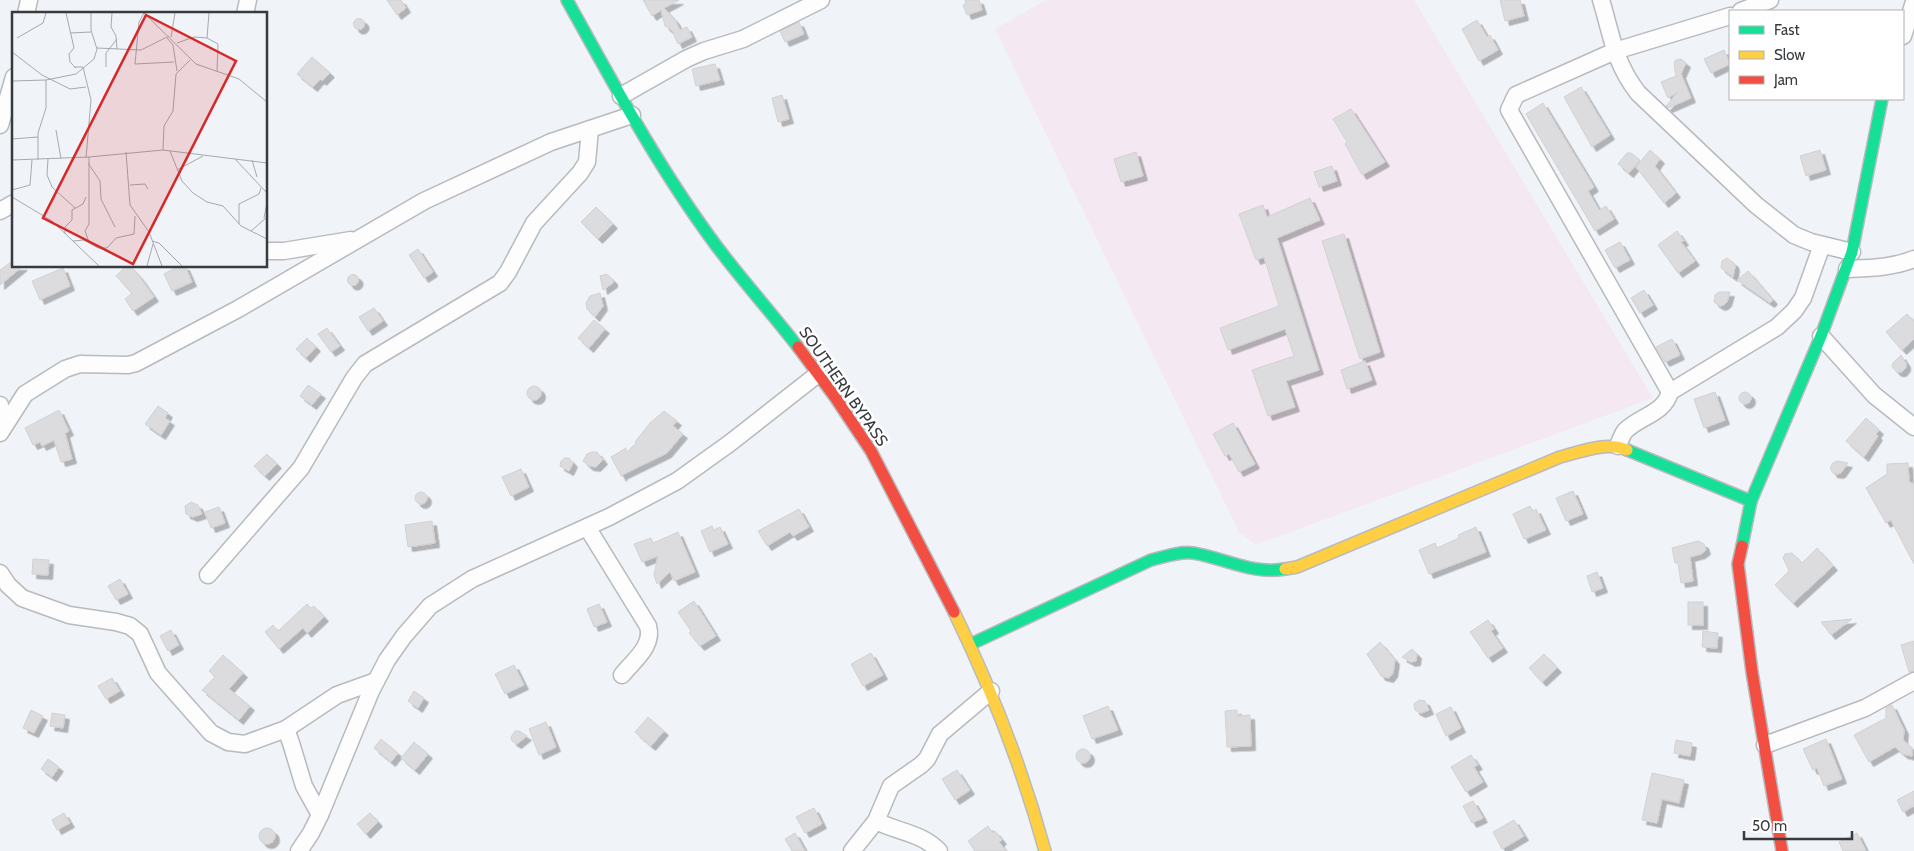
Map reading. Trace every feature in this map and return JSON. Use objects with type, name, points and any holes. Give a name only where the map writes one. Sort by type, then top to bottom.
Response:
[{"type":"street","name":"SOUTHERN BYPASS","points":[[567,0],[632,115],[699,221],[818,374],[857,427],[871,451],[971,644],[1020,762],[1045,851]]},
{"type":"street","points":[[621,96],[686,59],[704,51],[743,39],[821,0]]},
{"type":"street","points":[[1601,0],[1615,51],[1625,77],[1638,93],[1756,205],[1794,235],[1822,245],[1852,252]]},
{"type":"street","points":[[1744,10],[1770,0]]},
{"type":"street","points":[[1904,33],[1914,2]]},
{"type":"street","points":[[1618,446],[1624,432],[1658,410],[1668,401],[1670,392],[1509,110],[1516,95],[1615,51],[1729,16]]},
{"type":"street","points":[[0,125],[12,85]]},
{"type":"street","points":[[1782,851],[1752,672],[1738,564],[1751,501],[1821,336],[1852,252],[1882,100]]},
{"type":"street","points":[[0,431],[25,394],[65,369],[80,364],[128,365],[136,363],[238,309],[424,201],[551,142],[632,115]]},
{"type":"street","points":[[208,575],[301,468],[354,378],[365,364],[500,283],[508,272],[534,223],[580,173],[587,162],[590,130]]},
{"type":"street","points":[[0,211],[12,204]]},
{"type":"street","points":[[268,251],[284,251],[360,239]]},
{"type":"street","points":[[1670,392],[1777,327],[1794,312],[1803,298],[1822,245]]},
{"type":"street","points":[[1847,268],[1880,268],[1898,265],[1914,259]]},
{"type":"street","points":[[1821,336],[1874,395],[1914,427]]},
{"type":"street","points":[[299,851],[320,815],[376,681],[387,660],[404,636],[430,606],[452,590],[472,579],[587,527],[677,481],[730,443],[818,374]]},
{"type":"street","points":[[0,405],[0,431]]},
{"type":"street","points":[[971,644],[1151,560],[1174,554],[1192,553],[1258,570],[1280,570],[1298,567],[1560,457],[1590,449],[1618,446],[1751,501]]},
{"type":"street","points":[[587,527],[648,626],[650,633],[648,643],[622,675]]},
{"type":"street","points":[[0,573],[8,585],[22,598],[69,615],[130,626],[140,634],[158,673],[211,733],[228,742],[245,744],[286,729],[337,695],[376,681]]},
{"type":"street","points":[[1765,744],[1865,708],[1914,681]]},
{"type":"street","points":[[852,851],[876,821],[891,786],[921,765],[927,759],[940,734],[991,691]]},
{"type":"street","points":[[286,729],[292,743],[304,786],[320,815]]},
{"type":"street","points":[[876,821],[892,829],[921,836],[939,851]]},
{"type":"shaded area","points":[[1046,0],[1414,0],[1653,398],[1256,545],[1239,532],[995,29]]},
{"type":"building","points":[[387,0],[401,0],[406,8],[397,15]]},
{"type":"building","points":[[643,0],[679,0],[664,8],[675,20],[680,30],[687,27],[692,37],[678,44],[674,32],[665,26],[661,10],[652,16]]},
{"type":"building","points":[[965,0],[979,0],[982,10],[967,15],[963,5],[966,4]]},
{"type":"building","points":[[1500,0],[1520,0],[1524,16],[1505,21]]},
{"type":"building","points":[[359,18],[365,24],[359,30],[353,24]]},
{"type":"building","points":[[1477,20],[1487,37],[1490,35],[1498,50],[1479,61],[1462,29]]},
{"type":"building","points":[[799,22],[804,34],[785,42],[780,31]]},
{"type":"building","points":[[1724,50],[1729,64],[1711,73],[1704,59]]},
{"type":"building","points":[[312,57],[330,73],[322,81],[320,79],[313,87],[297,74]]},
{"type":"building","points":[[1681,59],[1686,63],[1681,74],[1691,98],[1668,108],[1666,106],[1678,92],[1668,98],[1661,82],[1676,76],[1674,63],[1676,60]]},
{"type":"building","points":[[715,64],[720,80],[696,86],[692,69]]},
{"type":"building","points":[[1581,87],[1610,135],[1592,147],[1564,97]]},
{"type":"building","points":[[782,95],[789,119],[778,122],[772,98]]},
{"type":"building","points":[[1543,103],[1594,187],[1588,191],[1599,210],[1606,206],[1614,219],[1595,231],[1526,114]]},
{"type":"building","points":[[1351,109],[1385,162],[1362,175],[1345,144],[1347,142],[1333,119]]},
{"type":"building","points":[[1650,150],[1660,159],[1655,166],[1676,193],[1664,203],[1636,167]]},
{"type":"building","points":[[1820,150],[1826,170],[1806,176],[1800,156]]},
{"type":"building","points":[[1136,152],[1143,176],[1121,182],[1114,159]]},
{"type":"building","points":[[1627,153],[1631,153],[1640,160],[1629,173],[1618,164]]},
{"type":"building","points":[[1332,166],[1337,181],[1319,187],[1314,172]]},
{"type":"building","points":[[1310,198],[1320,220],[1277,238],[1319,370],[1286,381],[1295,407],[1268,416],[1252,370],[1294,356],[1285,329],[1228,350],[1220,328],[1279,306],[1264,257],[1256,260],[1239,214],[1263,205],[1267,217]]},
{"type":"building","points":[[596,207],[613,224],[598,239],[581,222]]},
{"type":"building","points":[[1677,231],[1684,241],[1681,242],[1695,261],[1678,273],[1658,245]]},
{"type":"building","points":[[1344,234],[1380,352],[1360,359],[1322,241]]},
{"type":"building","points":[[1620,242],[1630,260],[1615,268],[1605,250]]},
{"type":"building","points":[[418,249],[433,272],[424,278],[409,255]]},
{"type":"building","points":[[1727,258],[1734,263],[1733,277],[1721,268],[1722,261]]},
{"type":"building","points":[[12,261],[12,268],[21,268],[0,285],[0,270]]},
{"type":"building","points":[[63,268],[70,286],[40,300],[32,281]]},
{"type":"building","points":[[124,268],[132,268],[154,297],[133,311],[125,299],[132,293],[116,276]]},
{"type":"building","points":[[175,268],[186,268],[192,282],[172,291],[164,274]]},
{"type":"building","points":[[1748,271],[1773,300],[1770,303],[1737,280]]},
{"type":"building","points":[[353,274],[359,280],[353,286],[347,280]]},
{"type":"building","points":[[607,274],[613,280],[613,283],[603,290],[600,276]]},
{"type":"building","points":[[1644,290],[1653,305],[1640,313],[1631,298]]},
{"type":"building","points":[[1719,292],[1730,292],[1727,302],[1720,306],[1714,302],[1715,295]]},
{"type":"building","points":[[600,293],[603,306],[595,317],[587,309],[586,303],[590,296]]},
{"type":"building","points":[[374,308],[383,321],[368,331],[359,317]]},
{"type":"building","points":[[1907,314],[1914,321],[1914,339],[1902,350],[1886,332]]},
{"type":"building","points":[[594,320],[605,329],[589,348],[578,338]]},
{"type":"building","points":[[327,328],[340,346],[331,352],[318,334]]},
{"type":"building","points":[[307,338],[316,347],[306,358],[296,349]]},
{"type":"building","points":[[1672,339],[1680,355],[1665,362],[1656,347]]},
{"type":"building","points":[[1901,355],[1906,363],[1906,367],[1902,372],[1897,372],[1892,367],[1893,363]]},
{"type":"building","points":[[1365,361],[1372,380],[1347,389],[1341,370]]},
{"type":"building","points":[[308,385],[321,394],[312,405],[300,396]]},
{"type":"building","points":[[534,386],[539,388],[541,393],[539,398],[534,400],[529,398],[527,393],[529,388]]},
{"type":"building","points":[[1715,392],[1725,420],[1704,428],[1694,399]]},
{"type":"building","points":[[1743,392],[1747,392],[1751,398],[1747,404],[1743,404],[1739,400],[1739,396]]},
{"type":"building","points":[[158,406],[168,413],[165,418],[170,421],[161,435],[145,424]]},
{"type":"building","points":[[59,410],[69,431],[65,433],[72,459],[61,462],[54,440],[42,446],[40,442],[33,445],[25,428]]},
{"type":"building","points":[[664,411],[677,421],[673,426],[683,434],[667,453],[622,475],[622,477],[611,457],[626,448],[626,453],[636,443],[650,423]]},
{"type":"building","points":[[1866,418],[1879,430],[1876,434],[1878,436],[1864,457],[1846,441]]},
{"type":"building","points":[[1233,423],[1255,464],[1239,472],[1229,454],[1225,456],[1213,434]]},
{"type":"building","points":[[597,452],[603,460],[596,467],[589,466],[583,461],[587,454]]},
{"type":"building","points":[[267,454],[277,464],[265,476],[254,466]]},
{"type":"building","points":[[569,458],[573,463],[569,471],[560,466],[561,461]]},
{"type":"building","points":[[1837,461],[1848,463],[1841,473],[1838,474],[1833,473],[1830,468]]},
{"type":"building","points":[[1908,463],[1909,482],[1914,484],[1914,564],[1891,520],[1886,523],[1866,488],[1887,474],[1887,464]]},
{"type":"building","points":[[521,469],[529,487],[511,496],[502,477]]},
{"type":"building","points":[[1573,491],[1583,514],[1566,521],[1556,498]]},
{"type":"building","points":[[421,492],[427,498],[421,504],[415,498]]},
{"type":"building","points":[[191,502],[198,505],[202,514],[193,517],[186,514],[185,506]]},
{"type":"building","points":[[1530,506],[1533,511],[1536,509],[1546,530],[1524,539],[1513,514]]},
{"type":"building","points":[[219,507],[225,523],[211,528],[205,512]]},
{"type":"building","points":[[799,509],[809,527],[793,536],[790,532],[767,546],[758,531]]},
{"type":"building","points":[[432,521],[435,543],[408,547],[405,525]]},
{"type":"building","points":[[712,526],[714,530],[720,527],[728,544],[710,552],[701,531]]},
{"type":"building","points":[[1476,527],[1486,552],[1429,574],[1419,550],[1435,543],[1437,548],[1459,538],[1458,535]]},
{"type":"building","points":[[678,532],[695,572],[674,581],[670,572],[657,584],[654,575],[658,556],[642,562],[634,544],[651,538],[653,543]]},
{"type":"building","points":[[1698,541],[1704,544],[1706,550],[1701,554],[1690,557],[1693,581],[1681,583],[1678,563],[1675,563],[1672,548]]},
{"type":"building","points":[[1817,548],[1833,566],[1793,603],[1775,585],[1789,571],[1783,558],[1785,554],[1792,553],[1802,563]]},
{"type":"building","points":[[33,559],[49,560],[48,575],[32,574]]},
{"type":"building","points":[[1597,572],[1603,588],[1592,592],[1587,576]]},
{"type":"building","points":[[120,579],[128,594],[116,600],[108,586]]},
{"type":"building","points":[[694,601],[716,636],[700,646],[689,633],[691,631],[678,612]]},
{"type":"building","points":[[1688,602],[1703,602],[1703,625],[1688,625]]},
{"type":"building","points":[[307,604],[311,608],[314,606],[324,617],[307,633],[303,628],[279,649],[265,632],[273,625],[278,631]]},
{"type":"building","points":[[599,604],[607,622],[594,627],[587,609]]},
{"type":"building","points":[[1852,619],[1831,635],[1821,622]]},
{"type":"building","points":[[1488,620],[1494,629],[1491,631],[1503,648],[1488,658],[1470,632]]},
{"type":"building","points":[[171,630],[179,645],[168,651],[160,636]]},
{"type":"building","points":[[1703,631],[1718,633],[1717,648],[1702,647]]},
{"type":"building","points":[[1914,641],[1914,671],[1909,672],[1901,645]]},
{"type":"building","points":[[1380,642],[1395,660],[1393,673],[1389,678],[1381,676],[1367,654]]},
{"type":"building","points":[[1412,649],[1417,654],[1416,661],[1411,662],[1402,657]]},
{"type":"building","points":[[871,653],[883,675],[863,686],[851,664]]},
{"type":"building","points":[[1544,654],[1557,668],[1542,682],[1529,668]]},
{"type":"building","points":[[223,655],[243,673],[229,689],[250,706],[239,720],[202,690],[215,677],[209,671]]},
{"type":"building","points":[[514,665],[524,685],[505,694],[495,674]]},
{"type":"building","points":[[112,678],[120,691],[106,699],[98,686]]},
{"type":"building","points":[[414,691],[424,698],[418,708],[408,701]]},
{"type":"building","points":[[1419,700],[1425,701],[1429,710],[1421,713],[1415,710],[1414,704]]},
{"type":"building","points":[[1892,705],[1904,730],[1903,740],[1912,748],[1912,756],[1903,754],[1895,747],[1869,762],[1854,735],[1886,718],[1886,708]]},
{"type":"building","points":[[1108,706],[1118,730],[1092,739],[1083,716]]},
{"type":"building","points":[[1451,707],[1461,728],[1446,736],[1436,714]]},
{"type":"building","points":[[31,710],[43,716],[34,733],[23,728]]},
{"type":"building","points":[[1237,710],[1237,716],[1250,715],[1251,746],[1227,747],[1225,711]]},
{"type":"building","points":[[52,713],[65,715],[63,728],[50,726]]},
{"type":"building","points":[[648,717],[664,731],[651,746],[635,732]]},
{"type":"building","points":[[546,722],[556,747],[539,755],[529,729]]},
{"type":"building","points":[[515,731],[519,731],[527,736],[517,744],[512,741],[511,737]]},
{"type":"building","points":[[381,739],[398,753],[391,762],[374,748]]},
{"type":"building","points":[[1826,739],[1842,779],[1824,786],[1817,768],[1813,770],[1803,749]]},
{"type":"building","points":[[1676,740],[1692,743],[1690,756],[1674,753]]},
{"type":"building","points":[[414,742],[428,754],[415,770],[401,758]]},
{"type":"building","points":[[1083,749],[1088,751],[1090,756],[1088,761],[1083,763],[1078,761],[1076,756],[1078,751]]},
{"type":"building","points":[[1471,755],[1478,765],[1474,767],[1483,782],[1466,792],[1451,767]]},
{"type":"building","points":[[48,759],[59,767],[52,777],[41,769]]},
{"type":"building","points":[[957,770],[970,790],[955,800],[942,779]]},
{"type":"building","points":[[1652,773],[1684,780],[1679,803],[1662,799],[1657,823],[1642,820]]},
{"type":"building","points":[[1914,791],[1914,806],[1903,812],[1897,800]]},
{"type":"building","points":[[1473,801],[1483,818],[1472,823],[1463,806]]},
{"type":"building","points":[[814,808],[822,824],[805,833],[796,817]]},
{"type":"building","points":[[64,813],[70,823],[57,830],[52,820]]},
{"type":"building","points":[[370,813],[378,822],[366,834],[357,824]]},
{"type":"building","points":[[1514,820],[1524,836],[1502,849],[1493,832]]},
{"type":"building","points":[[988,826],[1002,840],[999,842],[1006,851],[975,851],[968,841]]},
{"type":"building","points":[[267,828],[275,836],[267,844],[259,836]]},
{"type":"building","points":[[795,833],[805,851],[792,851],[785,839]]},
{"type":"building","points":[[1857,833],[1866,851],[1843,851],[1839,842]]},
{"type":"traffic: fast","points":[[567,0],[674,185],[725,257],[798,347]]},
{"type":"traffic: fast","points":[[1742,546],[1751,501],[1821,336],[1852,252],[1882,100]]},
{"type":"traffic: fast","points":[[1627,450],[1751,501]]},
{"type":"traffic: fast","points":[[971,644],[1151,560],[1182,553],[1193,553],[1261,570],[1285,569]]},
{"type":"traffic: slow","points":[[1285,569],[1297,567],[1560,457],[1602,447],[1627,450]]},
{"type":"traffic: slow","points":[[954,612],[981,670],[1005,729],[1045,851]]},
{"type":"traffic: jam","points":[[798,347],[835,397],[871,451],[954,612]]},
{"type":"traffic: jam","points":[[1742,546],[1738,564],[1752,672],[1782,851]]}]
